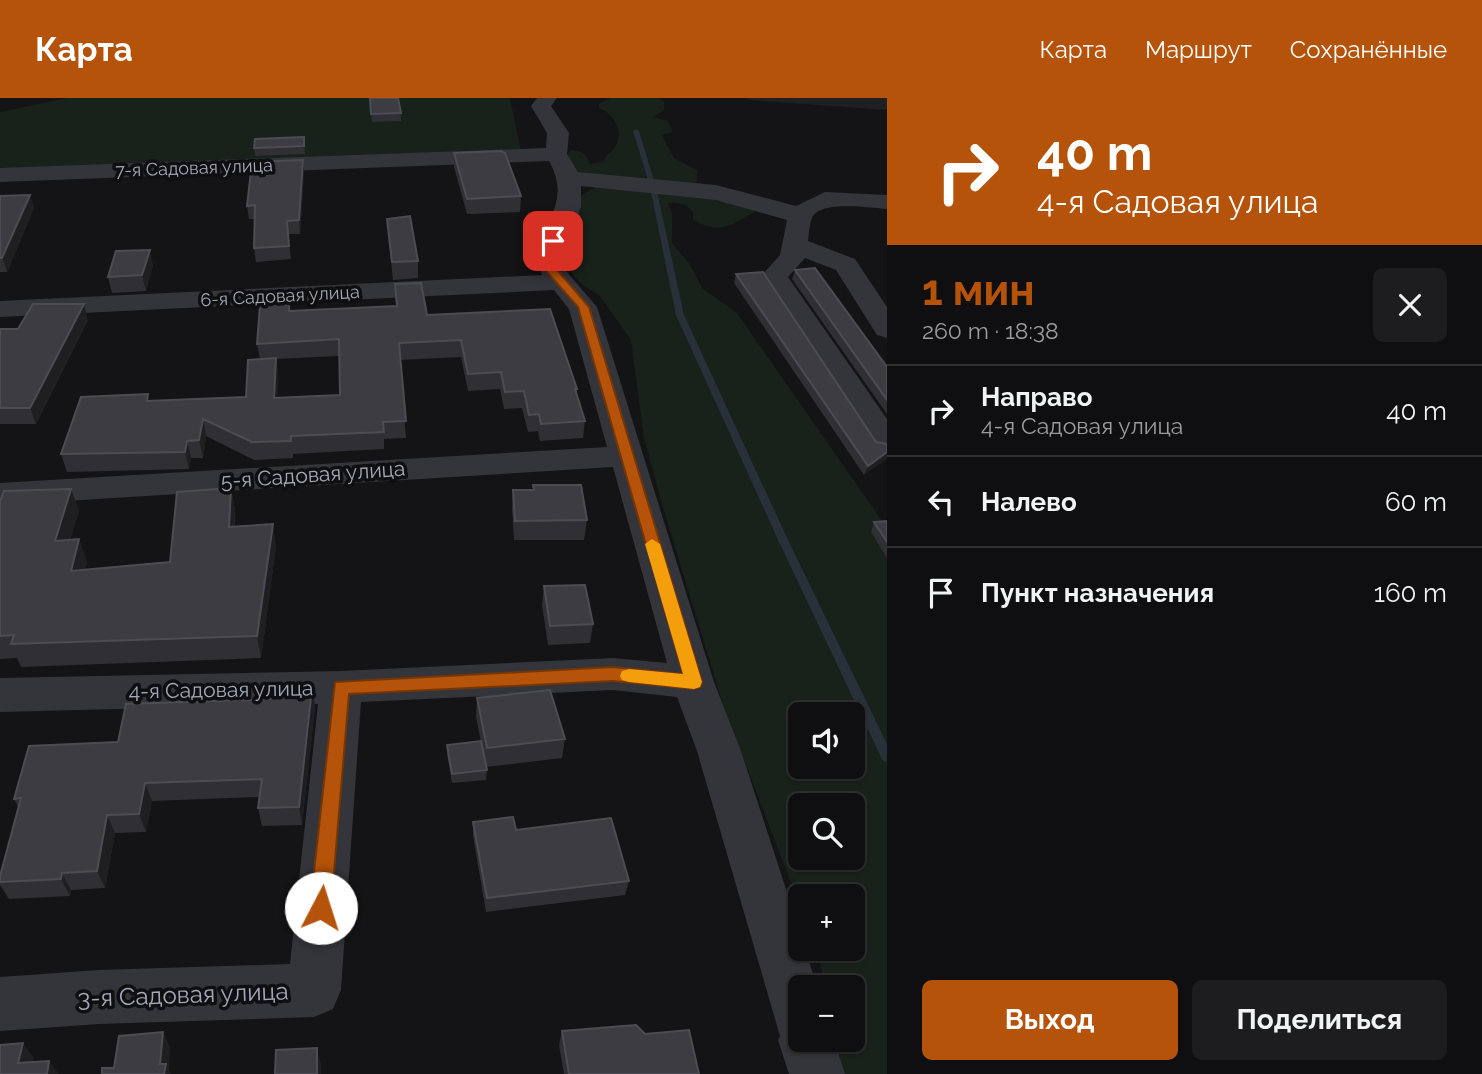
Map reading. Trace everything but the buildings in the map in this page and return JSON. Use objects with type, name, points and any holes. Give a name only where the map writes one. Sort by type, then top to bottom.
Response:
[{"type":"street","points":[[547,98],[541,106],[558,132],[569,207],[553,241],[552,272],[583,307],[694,682],[719,751],[788,978]]},
{"type":"street","name":"7-я Садовая улица","points":[[0,175],[563,166],[750,198],[800,216]]},
{"type":"street","points":[[887,202],[825,199],[800,216],[793,257],[774,276],[887,443]]},
{"type":"street","points":[[796,245],[846,265],[887,329]]},
{"type":"street","name":"6-я Садовая улица","points":[[0,309],[559,282]]},
{"type":"street","name":"5-я Садовая улица","points":[[0,494],[626,456]]},
{"type":"street","name":"4-я Садовая улица","points":[[0,695],[341,687],[613,674],[694,682]]},
{"type":"street","name":"3-я Садовая улица","points":[[0,1004],[99,997],[314,990],[341,687]]},
{"type":"street","points":[[810,1052],[817,1074]]},
{"type":"shaded area","points":[[67,98],[510,98],[521,151],[0,170],[0,112]]},
{"type":"shaded area","points":[[611,98],[658,98],[664,101],[664,110],[653,117],[668,121],[673,132],[662,135],[674,158],[697,170],[697,182],[688,185],[756,206],[755,212],[732,224],[711,227],[693,220],[693,212],[685,205],[668,203],[672,214],[672,243],[689,263],[702,288],[737,313],[887,528],[887,1074],[841,1074],[837,1052],[865,1052],[865,975],[823,975],[819,961],[865,961],[865,884],[792,884],[724,708],[662,504],[644,438],[631,340],[599,295],[580,283],[571,272],[569,260],[580,196],[594,188],[618,182],[577,172],[569,160],[568,153],[573,150],[584,154],[590,164],[604,161],[615,147],[619,135],[616,124],[609,114],[599,108],[599,104]]},
{"type":"shaded area","points":[[746,98],[887,98],[887,110],[750,100]]},
{"type":"waterway","points":[[636,131],[653,187],[680,315],[887,757]]},
{"type":"slow traffic","points":[[629,676],[694,682],[652,544]]},
{"type":"route","points":[[321,908],[341,687],[613,674],[694,682],[583,307],[552,272],[553,241]]}]
